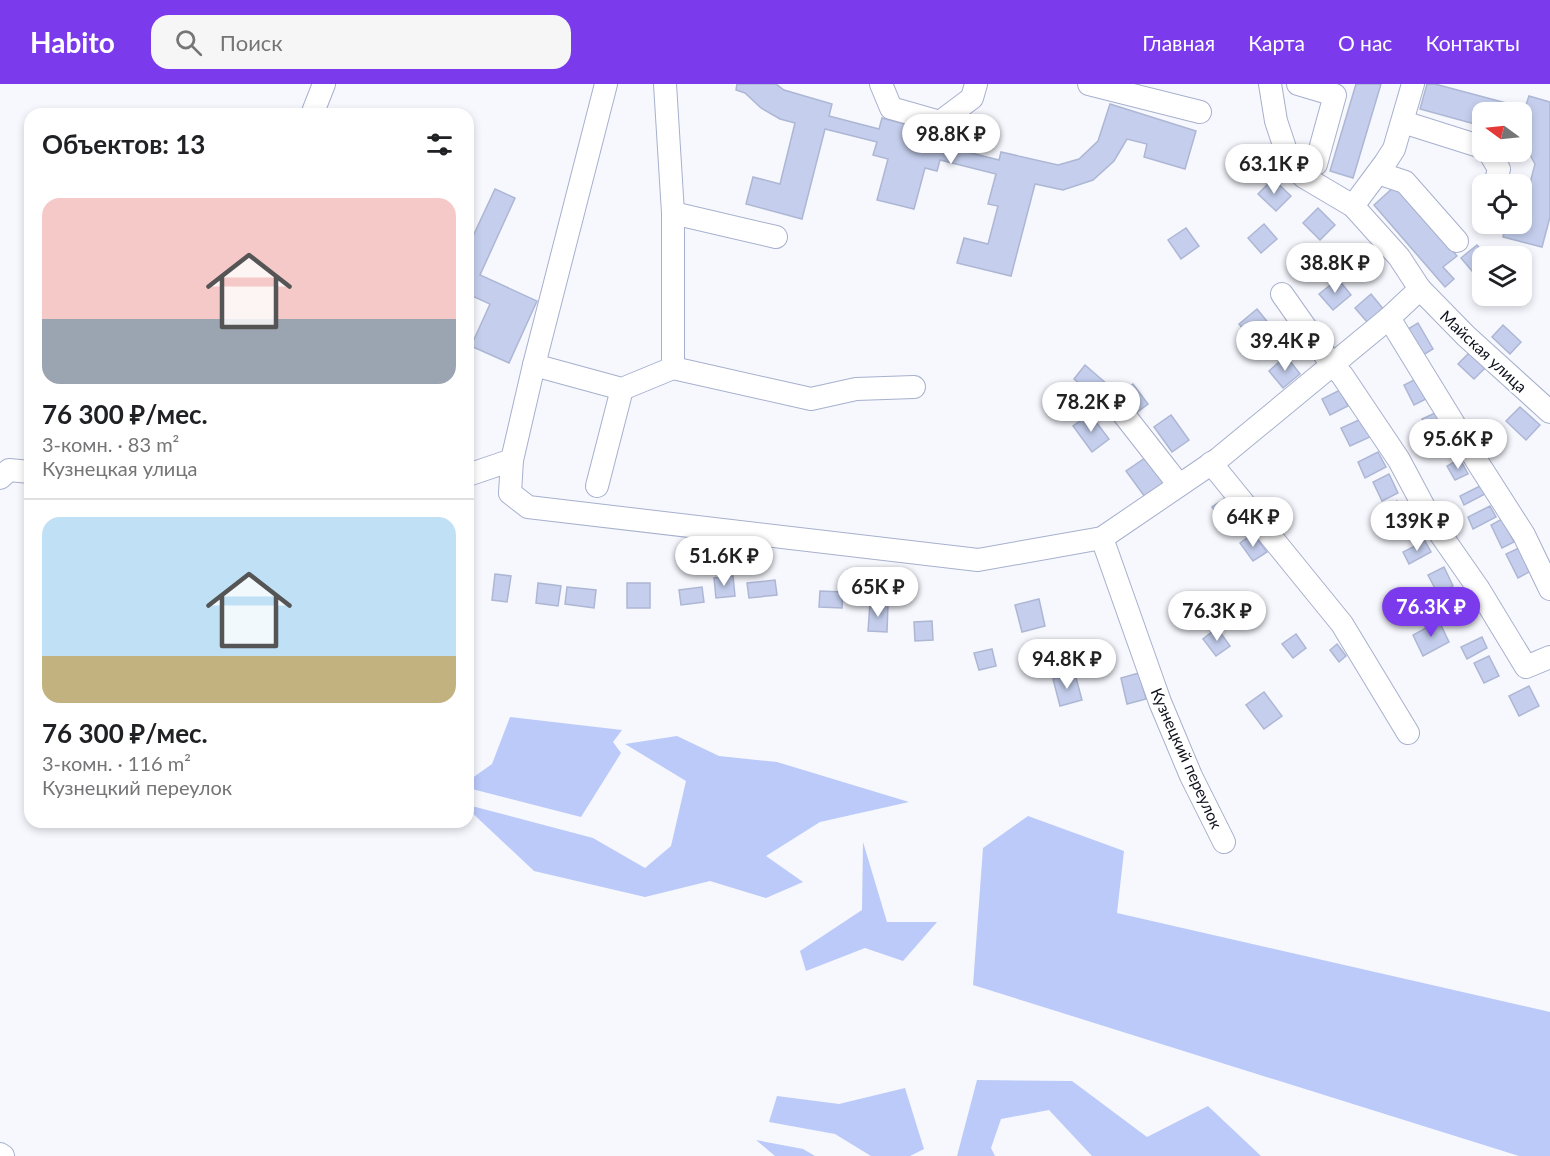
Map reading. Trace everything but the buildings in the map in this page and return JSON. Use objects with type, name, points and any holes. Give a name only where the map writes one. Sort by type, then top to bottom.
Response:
[{"type":"street","points":[[315,108],[324,84]]},
{"type":"street","points":[[606,84],[512,460],[510,493],[528,507],[978,560],[1101,538],[1211,463],[1389,318],[1420,290]]},
{"type":"street","points":[[665,84],[673,213],[673,368]]},
{"type":"street","points":[[881,84],[891,108],[940,122],[972,98],[976,84]]},
{"type":"street","points":[[1089,84],[1200,112]]},
{"type":"street","name":"Майская улица","points":[[1270,84],[1276,121],[1285,148],[1296,170],[1353,206],[1399,257],[1420,290],[1466,336],[1550,412]]},
{"type":"street","points":[[1298,84],[1335,95],[1316,164]]},
{"type":"street","points":[[1353,206],[1394,149],[1413,84]]},
{"type":"street","points":[[1403,122],[1472,144]]},
{"type":"street","points":[[1378,173],[1405,182],[1457,241]]},
{"type":"street","points":[[673,213],[776,237]]},
{"type":"street","points":[[1282,294],[1332,365],[1342,375],[1399,460],[1432,522],[1478,588],[1526,667],[1550,657]]},
{"type":"street","points":[[1389,318],[1524,535],[1550,589]]},
{"type":"street","points":[[534,365],[622,389],[673,368],[811,399],[856,388],[914,387]]},
{"type":"street","points":[[597,486],[622,389]]},
{"type":"street","points":[[1114,402],[1179,485]]},
{"type":"street","points":[[474,473],[512,460]]},
{"type":"street","points":[[1211,463],[1342,624],[1408,733]]},
{"type":"street","name":"Кузнецкий переулок","points":[[1101,538],[1160,702],[1191,776],[1224,842]]},
{"type":"shaded area","points":[[510,717],[622,730],[613,742],[621,753],[581,817],[474,790],[474,777],[492,764]]},
{"type":"shaded area","points":[[677,736],[719,756],[777,762],[909,802],[820,822],[766,856],[803,882],[766,898],[710,881],[645,897],[534,871],[474,815],[474,807],[593,838],[645,868],[671,846],[686,781],[625,744]]},
{"type":"shaded area","points":[[1028,816],[1124,851],[1117,913],[1550,1012],[1550,1156],[1519,1156],[973,985],[983,848]]},
{"type":"shaded area","points":[[863,842],[887,922],[937,922],[903,961],[865,948],[806,971],[800,951],[862,910]]},
{"type":"shaded area","points":[[977,1080],[1072,1081],[1147,1137],[1208,1106],[1261,1156],[1092,1156],[1049,1110],[1001,1119],[991,1148],[995,1156],[957,1156]]},
{"type":"shaded area","points":[[905,1088],[924,1149],[910,1156],[871,1156],[835,1134],[769,1122],[777,1096],[839,1104]]},
{"type":"shaded area","points":[[756,1140],[803,1149],[815,1156],[775,1156]]}]
